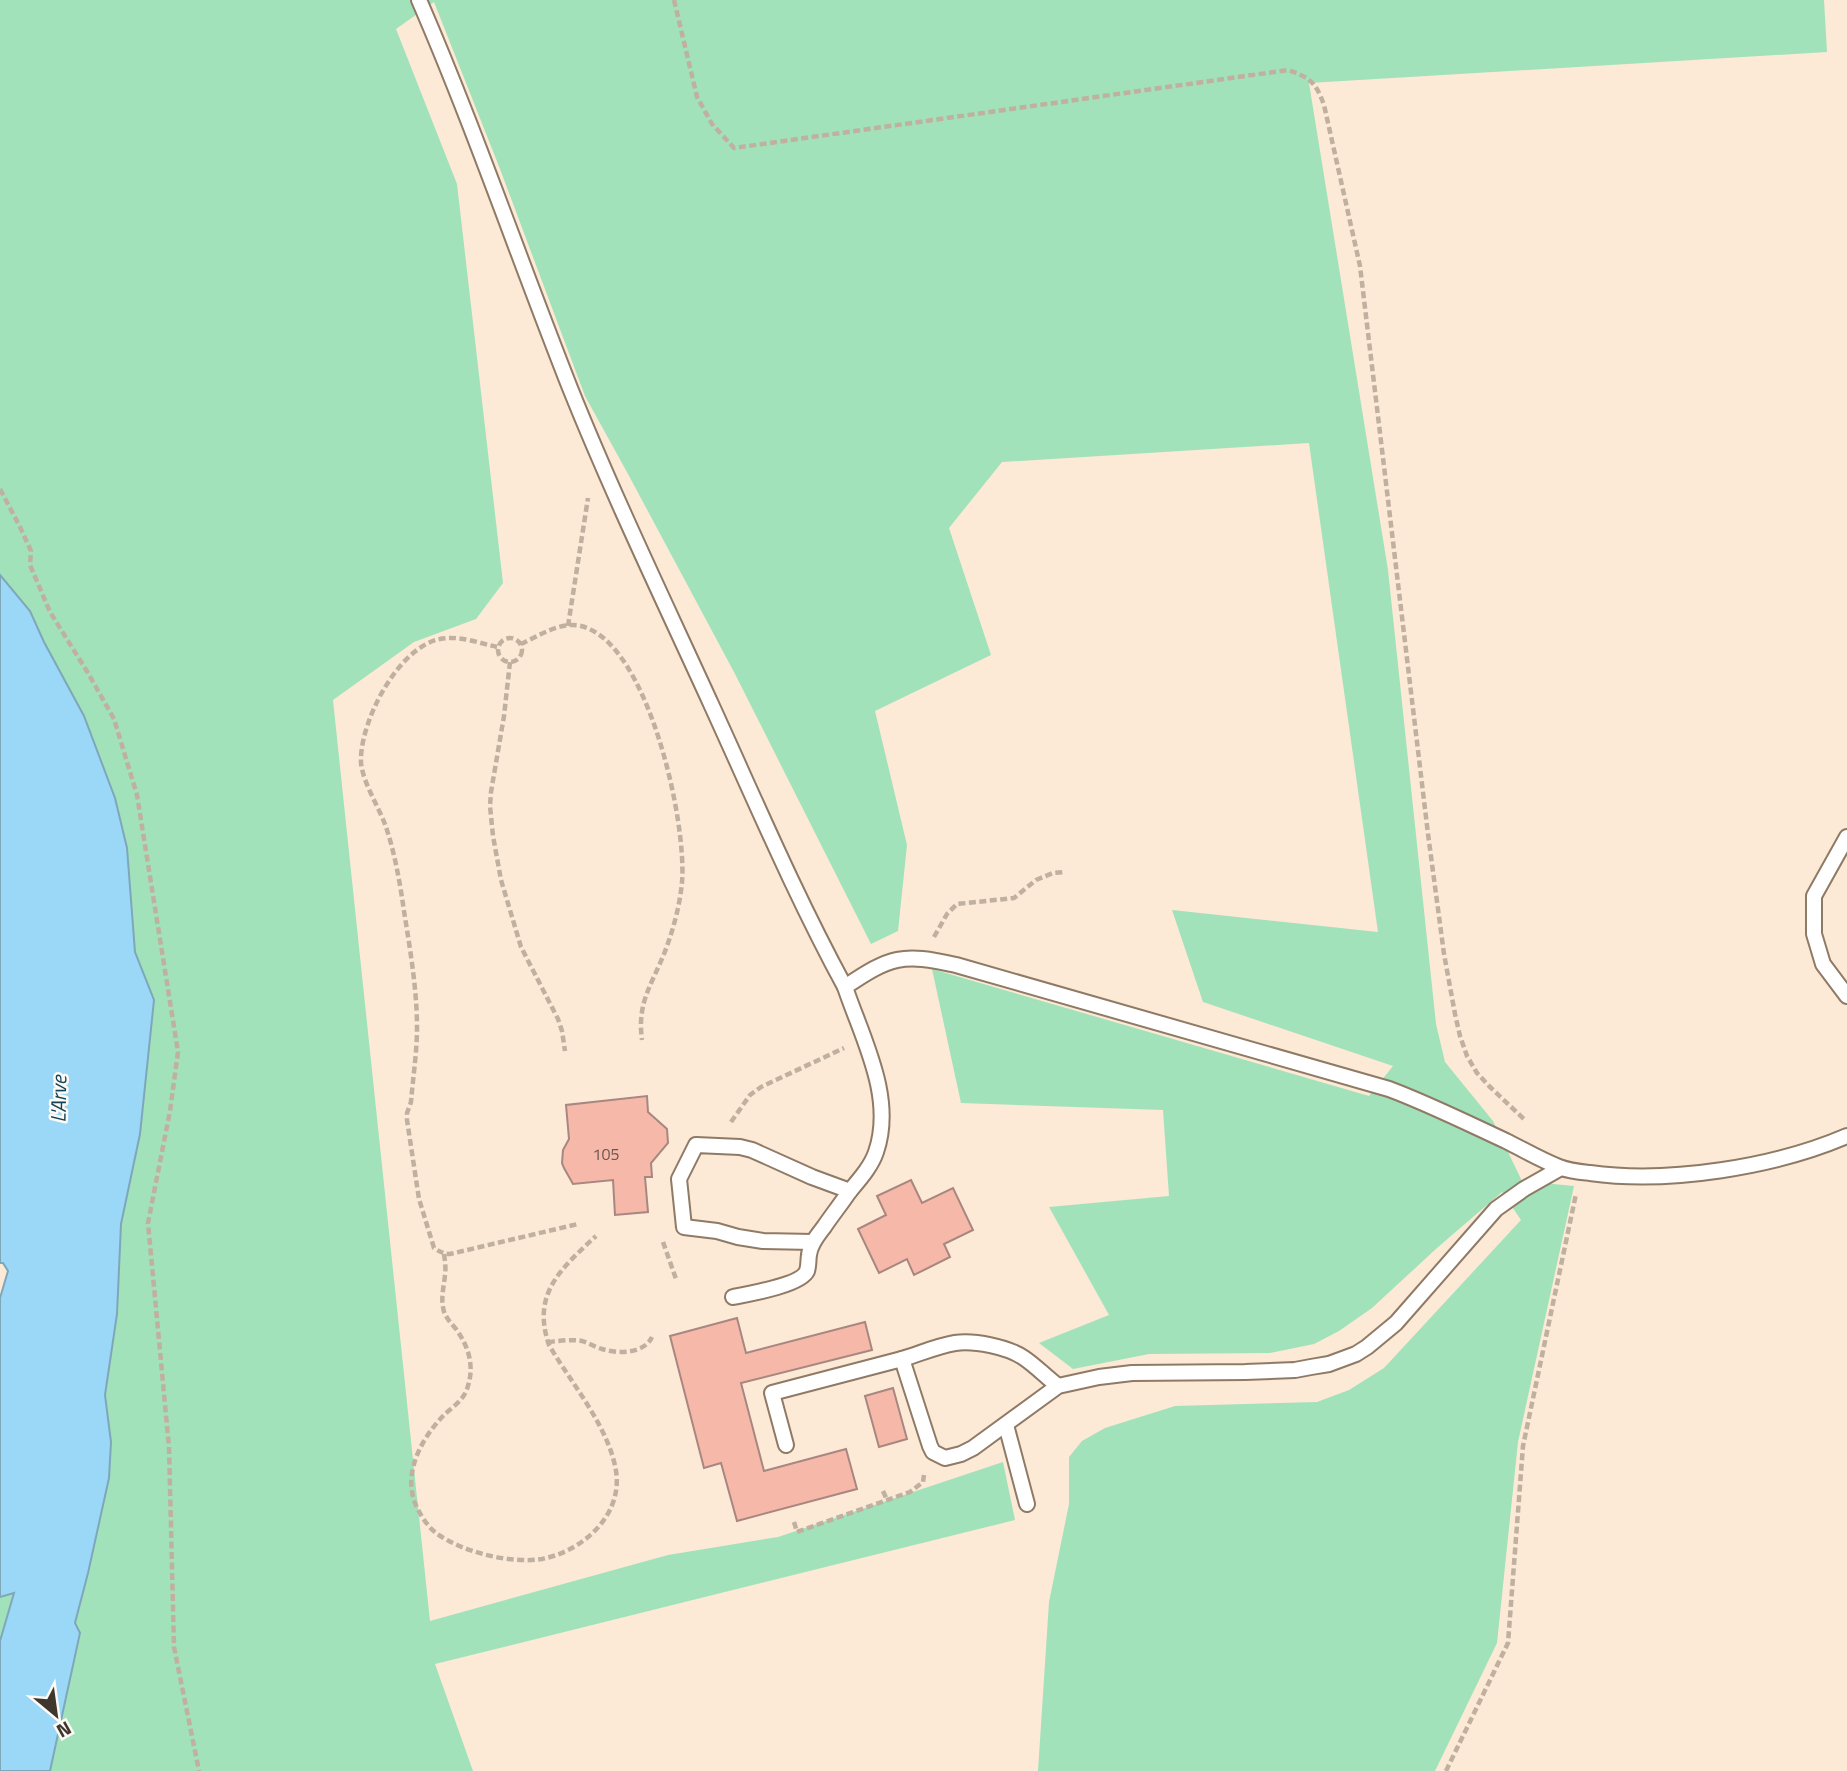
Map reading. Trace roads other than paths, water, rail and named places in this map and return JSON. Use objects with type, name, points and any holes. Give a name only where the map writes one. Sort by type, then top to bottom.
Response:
[{"type":"lane","points":[[419,0],[466,115],[570,389],[754,799],[845,987],[879,1090],[881,1116],[876,1154],[813,1242],[808,1255],[807,1271],[790,1282],[733,1297]]},
{"type":"lane","points":[[1847,836],[1814,896],[1814,934],[1823,964],[1847,996]]},
{"type":"lane","points":[[845,987],[870,970],[907,958],[956,965],[1389,1089],[1429,1104],[1561,1168],[1581,1172],[1628,1177],[1690,1174],[1750,1165],[1823,1147],[1847,1136]]},
{"type":"lane","points":[[813,1242],[763,1241],[684,1227],[679,1179],[696,1145],[752,1150],[850,1191]]},
{"type":"lane","points":[[902,1359],[933,1452],[945,1458],[961,1454],[989,1438],[1058,1386],[1132,1373],[1295,1370],[1329,1364],[1367,1348],[1396,1323],[1496,1209],[1561,1168]]},
{"type":"lane","points":[[786,1445],[772,1392],[956,1343],[993,1346],[1010,1351],[1026,1359],[1058,1386]]},
{"type":"lane","points":[[1006,1424],[1027,1504]]},
{"type":"water","name":"L'Arve","points":[[0,575],[30,611],[84,716],[115,798],[127,848],[135,952],[154,1000],[140,1134],[121,1224],[117,1314],[105,1395],[111,1442],[109,1478],[75,1623],[80,1633],[50,1771],[0,1771],[0,1641],[14,1593],[0,1597],[0,1298],[8,1271],[3,1263],[0,1263]]}]
